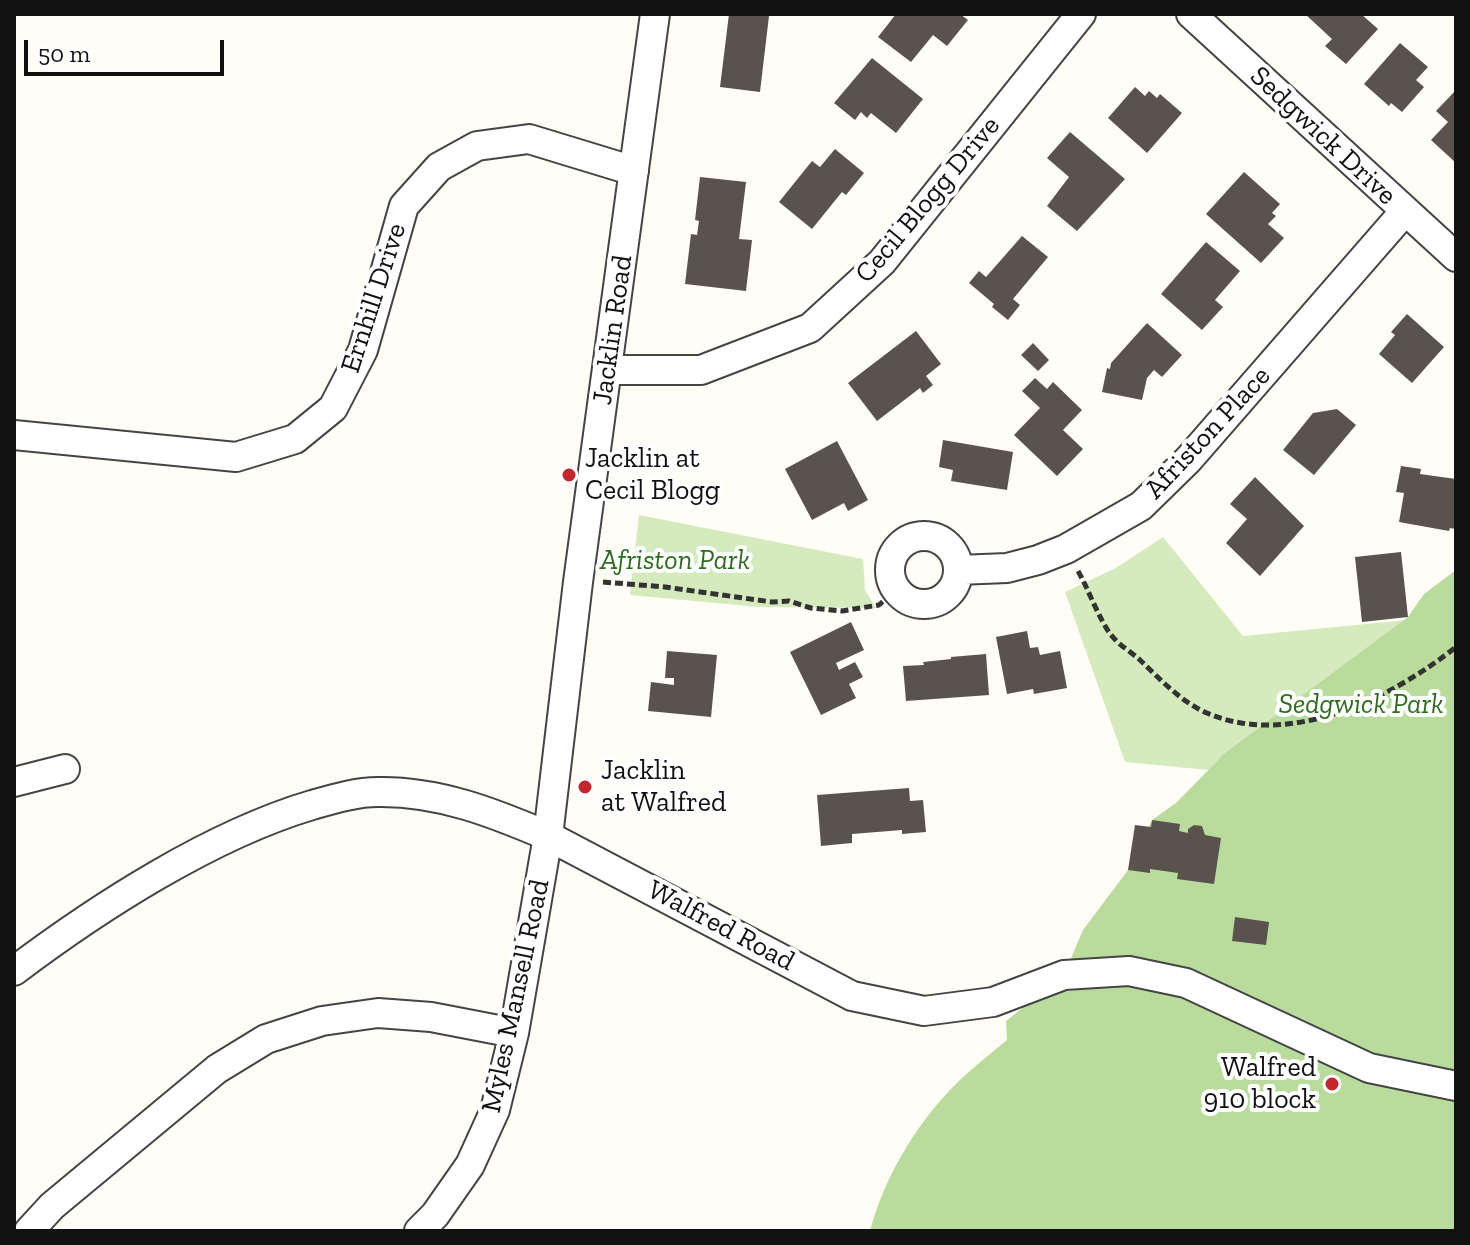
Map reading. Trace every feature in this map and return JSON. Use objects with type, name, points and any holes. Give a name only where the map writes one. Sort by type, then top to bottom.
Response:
[{"type":"street","name":"Jacklin Road","points":[[548,836],[578,582],[655,14]]},
{"type":"street","name":"Cecil Blogg Drive","points":[[607,370],[701,370],[810,328],[882,262],[1081,14]]},
{"type":"street","name":"Sedgwick Drive","points":[[1191,14],[1456,257]]},
{"type":"street","name":"Ernhill Drive","points":[[14,435],[236,457],[295,439],[333,408],[363,350],[404,206],[439,167],[477,146],[529,139],[634,171]]},
{"type":"street","name":"Afriston Place","points":[[958,570],[1007,568],[1066,549],[1141,506],[1179,469],[1405,211]]},
{"type":"street","points":[[920,536],[934,538],[947,545],[955,556],[958,570],[955,584],[947,596],[934,603],[920,604],[906,600],[896,590],[890,578],[890,563],[896,550],[906,540],[920,536]]},
{"type":"street","points":[[14,782],[65,769]]},
{"type":"street","name":"Walfred Road","points":[[14,971],[96,914],[237,832],[334,799],[376,792],[421,794],[459,802],[548,836],[852,996],[924,1011],[993,1002],[1064,975],[1129,971],[1186,983],[1369,1068],[1456,1086]]},
{"type":"street","name":"Myles Mansell Road","points":[[419,1231],[435,1215],[470,1165],[495,1110],[514,1033],[548,836]]},
{"type":"street","points":[[29,1231],[63,1196],[217,1069],[266,1039],[322,1021],[378,1013],[431,1017],[514,1033]]},
{"type":"path","points":[[1066,549],[1111,636],[1173,690],[1204,712],[1230,722],[1296,723],[1344,711],[1387,694],[1456,647]]},
{"type":"path","points":[[578,582],[665,587],[772,602],[789,601],[811,608],[842,611],[879,605],[896,590]]},
{"type":"green space","name":"Afriston Park","points":[[639,515],[863,559],[865,590],[876,608],[759,607],[630,595]]},
{"type":"green space","name":"Sedgwick Park","points":[[1163,537],[1243,636],[1438,617],[1406,789],[1125,762],[1065,592],[1116,568]]},
{"type":"green space","points":[[1456,570],[1456,1231],[870,1231],[883,1193],[912,1138],[950,1090],[1007,1040],[1006,1021],[1064,975],[1083,930],[1128,870],[1152,820],[1176,803],[1225,753],[1408,617],[1424,594]]},
{"type":"building","points":[[729,14],[769,16],[760,92],[720,87]]},
{"type":"building","points":[[896,14],[960,14],[968,20],[947,46],[933,35],[911,62],[878,37]]},
{"type":"building","points":[[1305,14],[1361,14],[1378,29],[1346,64],[1325,46],[1332,39]]},
{"type":"building","points":[[1400,43],[1428,67],[1416,80],[1424,87],[1402,112],[1391,103],[1389,106],[1364,84]]},
{"type":"building","points":[[872,58],[923,99],[896,133],[871,113],[867,118],[861,112],[855,120],[834,103]]},
{"type":"building","points":[[1135,87],[1145,96],[1149,91],[1157,98],[1160,94],[1182,113],[1147,153],[1108,118]]},
{"type":"building","points":[[1456,90],[1456,163],[1431,140],[1448,122],[1436,111]]},
{"type":"building","points":[[1070,132],[1125,179],[1077,231],[1047,206],[1069,177],[1047,158]]},
{"type":"building","points":[[835,149],[864,173],[846,195],[842,192],[812,229],[779,202],[812,161],[820,167]]},
{"type":"building","points":[[1244,172],[1280,204],[1272,213],[1276,216],[1268,224],[1284,238],[1261,263],[1206,214]]},
{"type":"building","points":[[700,177],[746,182],[739,239],[752,240],[746,291],[685,284],[691,234],[697,235],[699,221],[695,220]]},
{"type":"building","points":[[1022,236],[1048,257],[1013,299],[1020,305],[1008,320],[969,283],[979,271],[986,277]]},
{"type":"building","points":[[1206,242],[1240,271],[1215,300],[1223,307],[1202,330],[1161,294]]},
{"type":"building","points":[[1407,314],[1444,347],[1412,383],[1379,354],[1395,335],[1391,332]]},
{"type":"building","points":[[1147,323],[1182,355],[1162,377],[1154,370],[1147,378],[1142,400],[1102,392],[1107,368],[1110,369],[1111,363]]},
{"type":"building","points":[[916,331],[941,364],[926,376],[933,385],[923,393],[920,388],[877,421],[848,383]]},
{"type":"building","points":[[1033,343],[1049,360],[1038,371],[1021,355]]},
{"type":"building","points":[[1035,378],[1047,389],[1053,382],[1082,410],[1063,430],[1083,449],[1057,476],[1014,435],[1040,408],[1022,391]]},
{"type":"building","points":[[1337,409],[1356,425],[1314,475],[1283,450],[1313,413]]},
{"type":"building","points":[[943,440],[1013,452],[1007,490],[951,481],[953,470],[939,467]]},
{"type":"building","points":[[837,441],[868,500],[848,511],[844,503],[812,520],[785,469]]},
{"type":"building","points":[[1401,466],[1421,469],[1420,474],[1456,479],[1456,529],[1450,528],[1449,531],[1399,522],[1404,493],[1396,492]]},
{"type":"building","points":[[1255,477],[1304,526],[1260,576],[1226,543],[1247,519],[1230,504]]},
{"type":"building","points":[[1401,552],[1408,617],[1362,622],[1355,557]]},
{"type":"building","points":[[851,622],[864,650],[836,663],[839,670],[855,662],[863,677],[849,684],[856,698],[821,715],[790,652]]},
{"type":"building","points":[[1027,631],[1030,648],[1038,647],[1040,655],[1060,651],[1067,688],[1034,694],[1033,689],[1007,694],[996,637]]},
{"type":"building","points":[[667,651],[717,655],[711,717],[648,711],[651,682],[674,685],[674,678],[665,678]]},
{"type":"building","points":[[986,654],[989,695],[906,701],[903,666]]},
{"type":"building","points":[[909,788],[910,801],[923,800],[926,832],[902,834],[902,830],[852,834],[852,843],[821,846],[817,795]]},
{"type":"building","points":[[1152,820],[1180,824],[1179,831],[1188,833],[1194,825],[1202,826],[1205,835],[1221,838],[1214,884],[1177,879],[1178,873],[1128,870],[1135,825],[1151,827]]},
{"type":"building","points":[[1235,917],[1269,922],[1266,945],[1232,941]]},
{"type":"place","name":"Jacklin at Cecil Blogg","points":[[569,475]]},
{"type":"place","name":"Jacklin at Walfred","points":[[585,787]]},
{"type":"place","name":"Walfred 910 block","points":[[1332,1084]]}]
